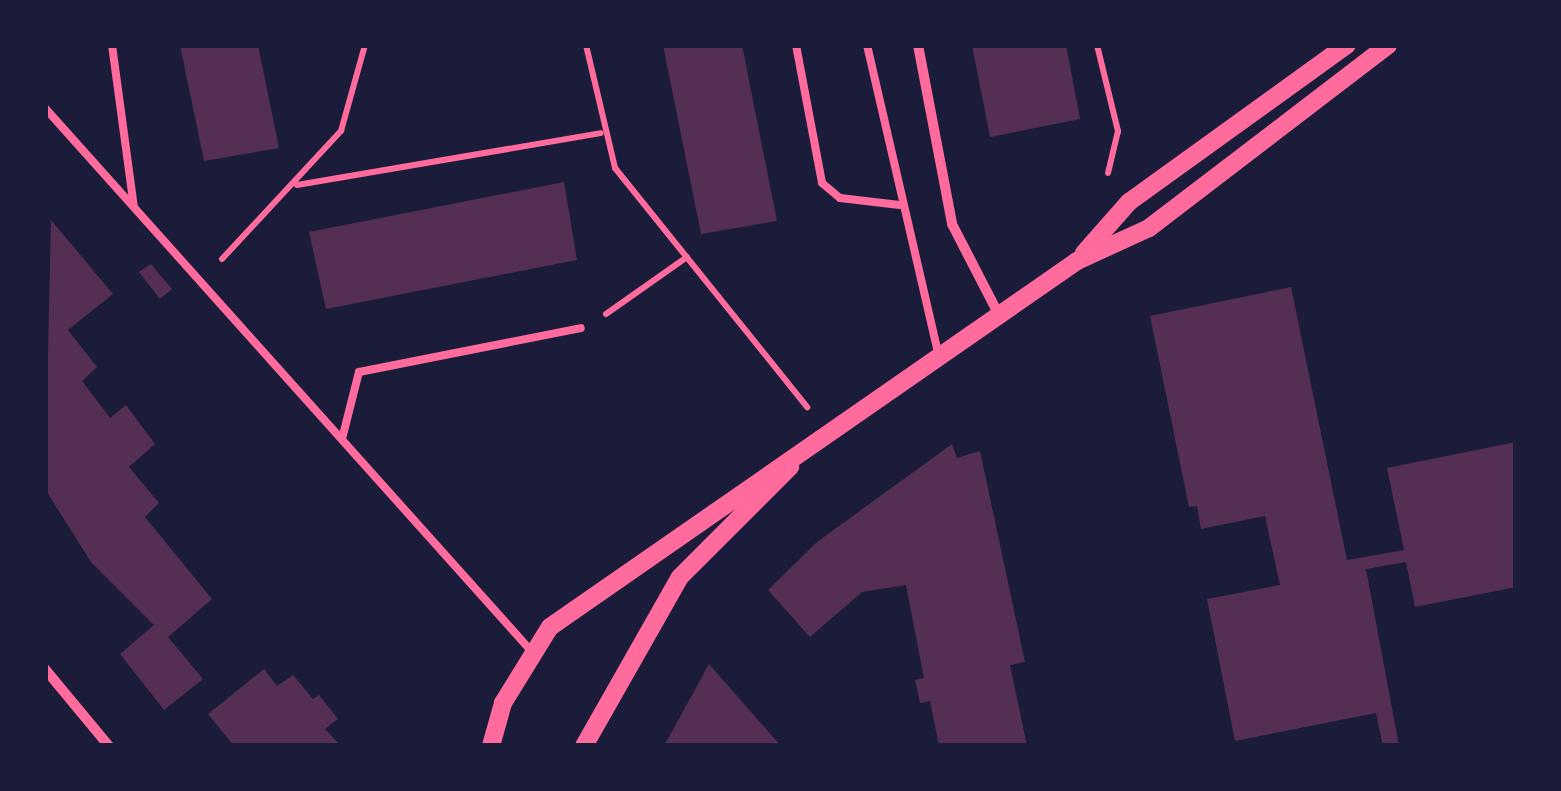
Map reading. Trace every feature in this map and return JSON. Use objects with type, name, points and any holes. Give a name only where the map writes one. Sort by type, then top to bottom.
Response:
[{"type":"street","points":[[918,45],[952,224],[1000,318]]},
{"type":"street","points":[[1077,261],[1129,202],[1348,45]]},
{"type":"street","points":[[491,746],[533,653],[550,627],[826,432],[940,364],[1077,261],[1149,228],[1388,45]]},
{"type":"street","points":[[584,746],[680,578],[826,432]]},
{"type":"street","points":[[45,670],[110,746]]},
{"type":"lane","points":[[112,45],[134,207]]},
{"type":"lane","points":[[796,45],[822,183],[840,198],[900,204]]},
{"type":"lane","points":[[867,45],[900,204],[940,364]]},
{"type":"lane","points":[[45,108],[533,653]]},
{"type":"lane","points":[[342,439],[359,372],[581,328]]},
{"type":"path","points":[[200,281],[297,185],[341,131],[364,45]]},
{"type":"path","points":[[586,45],[601,133],[615,168],[826,432]]},
{"type":"path","points":[[1097,45],[1118,131],[1108,172],[1129,202]]},
{"type":"path","points":[[297,185],[601,133]]},
{"type":"path","points":[[581,328],[687,258]]},
{"type":"building","points":[[180,45],[258,45],[279,148],[204,161]]},
{"type":"building","points":[[663,45],[742,45],[777,221],[701,234]]},
{"type":"building","points":[[972,45],[1066,45],[1080,119],[990,137]]},
{"type":"building","points":[[564,182],[577,260],[326,309],[309,232]]},
{"type":"building","points":[[51,220],[113,294],[68,330],[97,367],[82,381],[110,418],[126,405],[155,444],[129,467],[159,503],[145,517],[212,599],[168,637],[203,679],[164,710],[120,654],[154,625],[91,562],[45,489]]},
{"type":"building","points":[[151,264],[172,289],[160,299],[139,272]]},
{"type":"building","points":[[1291,287],[1347,560],[1404,550],[1387,468],[1516,442],[1516,587],[1415,607],[1406,562],[1366,569],[1399,746],[1383,746],[1376,713],[1235,741],[1207,599],[1280,585],[1265,516],[1201,529],[1197,506],[1189,507],[1150,316]]},
{"type":"building","points":[[952,444],[957,458],[980,451],[1025,662],[1010,665],[1027,746],[939,746],[930,701],[920,703],[915,680],[924,678],[906,585],[862,592],[810,637],[768,590],[817,542]]},
{"type":"building","points":[[709,664],[781,746],[664,746]]},
{"type":"building","points":[[264,669],[277,686],[293,675],[313,699],[319,695],[338,719],[325,729],[339,744],[234,746],[208,714]]}]
